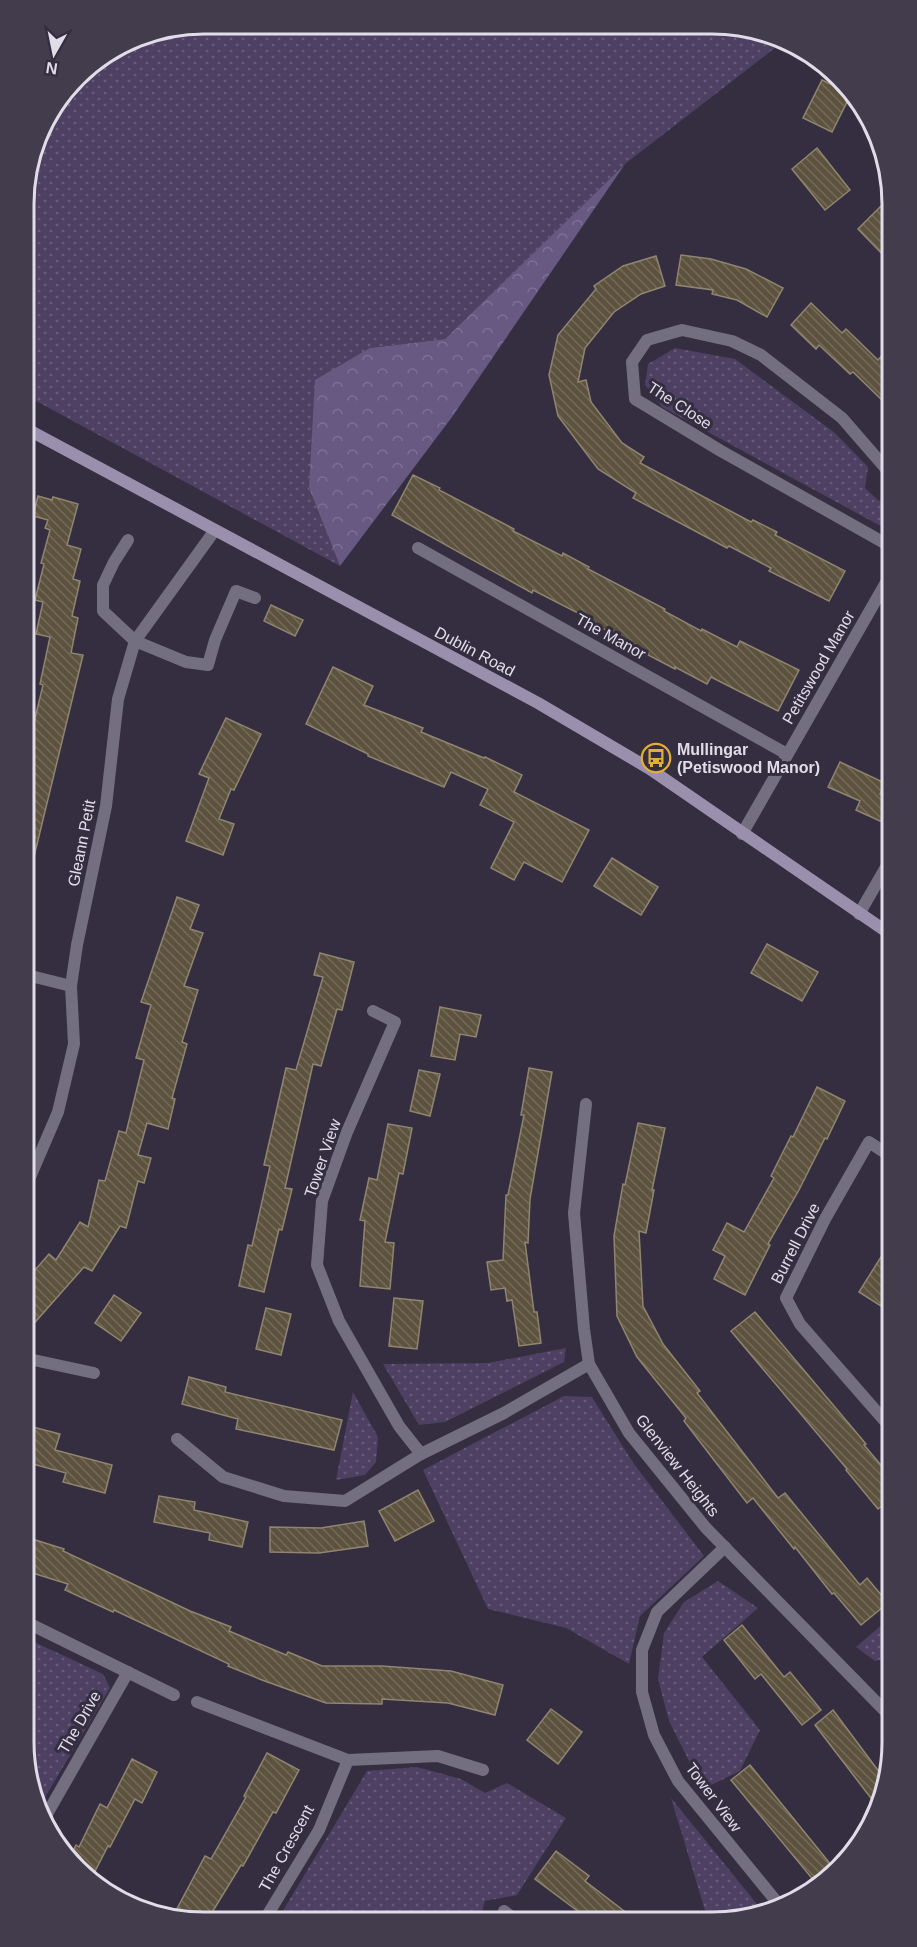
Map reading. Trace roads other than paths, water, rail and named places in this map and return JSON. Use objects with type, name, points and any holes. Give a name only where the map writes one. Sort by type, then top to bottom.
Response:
[{"type":"main road","name":"Dublin Road","points":[[35,433],[538,703],[662,776],[742,834],[882,929]]},
{"type":"street","name":"The Close","points":[[882,464],[842,418],[761,355],[732,341],[682,330],[647,340],[632,362],[635,399],[721,451],[882,542]]},
{"type":"street","name":"Gleann Petit","points":[[34,1167],[58,1112],[74,1044],[71,986],[77,945],[106,806],[117,699],[135,641],[215,531]]},
{"type":"street","points":[[128,540],[103,585],[103,611],[135,641],[186,662],[208,665],[215,640],[236,591],[255,598]]},
{"type":"street","name":"The Manor","points":[[418,548],[787,754]]},
{"type":"street","name":"Petitswood Manor","points":[[742,834],[882,589]]},
{"type":"street","points":[[859,914],[882,874]]},
{"type":"street","points":[[34,977],[71,986]]},
{"type":"street","name":"Tower View","points":[[373,1011],[395,1022],[346,1132],[322,1201],[316,1265],[339,1321],[399,1426],[421,1454]]},
{"type":"street","name":"Glenview Heights","points":[[586,1104],[574,1213],[589,1364],[629,1433],[706,1528],[882,1705]]},
{"type":"street","name":"Burrell Drive","points":[[882,1151],[868,1142],[825,1219],[786,1298],[800,1324],[882,1418]]},
{"type":"street","points":[[34,1360],[94,1373]]},
{"type":"street","points":[[177,1439],[223,1477],[284,1496],[345,1501],[421,1454],[504,1413],[589,1364]]},
{"type":"street","name":"Tower View","points":[[725,1547],[657,1612],[642,1650],[642,1692],[654,1735],[678,1781],[776,1901]]},
{"type":"street","points":[[34,1626],[174,1695]]},
{"type":"street","name":"The Drive","points":[[49,1811],[128,1672]]},
{"type":"street","points":[[197,1702],[348,1760],[438,1755],[483,1770]]},
{"type":"street","name":"The Crescent","points":[[269,1912],[319,1830],[348,1760]]},
{"type":"place","name":"Mullingar (Petiswood Manor)","points":[[656,758]]}]
